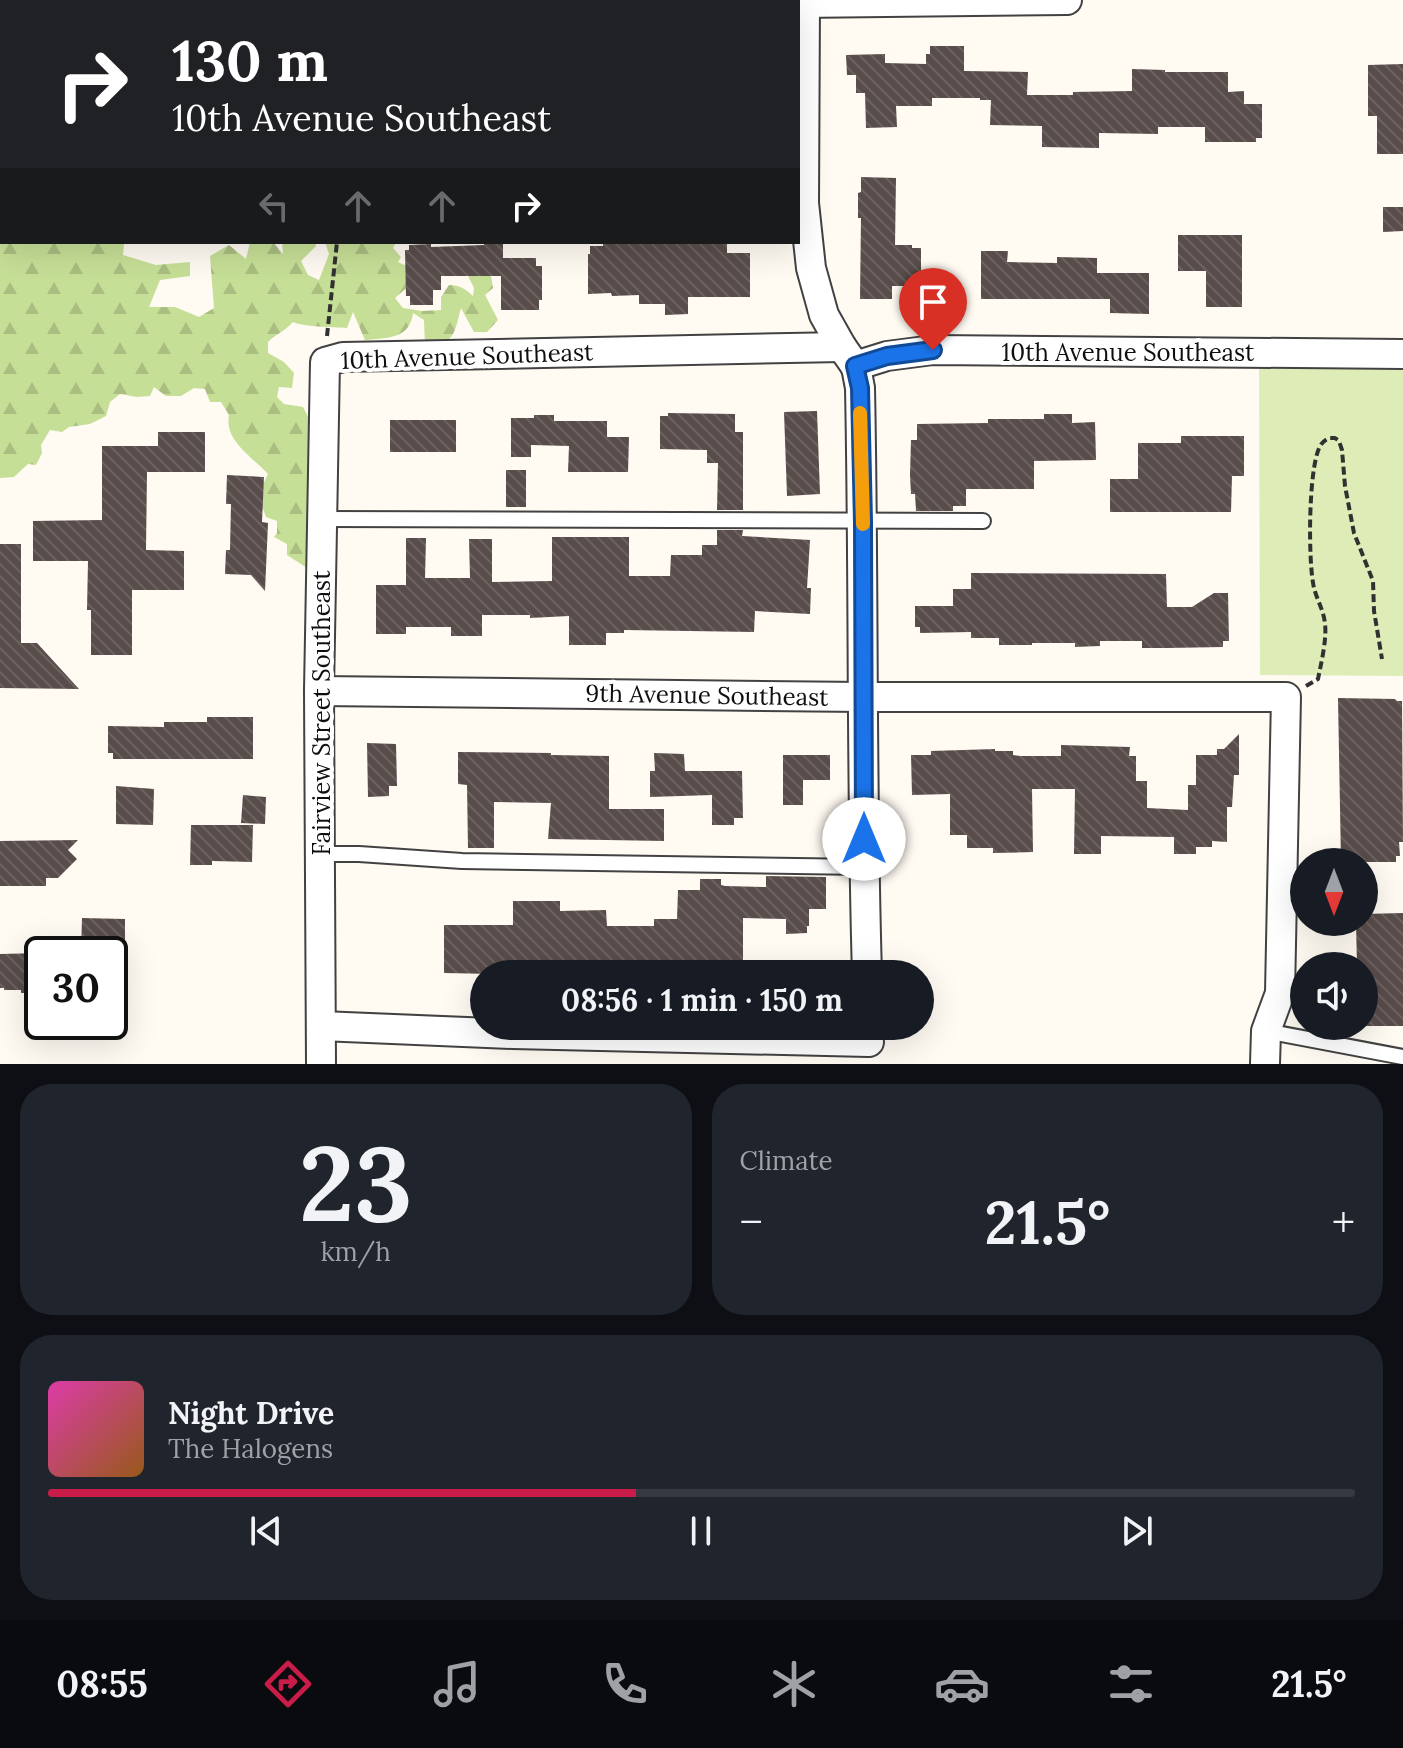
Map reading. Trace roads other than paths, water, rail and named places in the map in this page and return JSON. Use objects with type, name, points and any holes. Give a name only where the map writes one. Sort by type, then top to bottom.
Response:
[{"type":"street","points":[[867,960],[860,388],[848,357],[824,315],[811,268],[804,203],[800,2],[1067,0]]},
{"type":"street","name":"10th Avenue Southeast","points":[[325,362],[343,357],[802,347],[848,357],[933,350],[1403,354]]},
{"type":"street","name":"Fairview Street Southeast","points":[[321,1064],[319,691],[325,362]]},
{"type":"street","name":"9th Avenue Southeast","points":[[319,691],[864,697],[1286,697],[1280,993],[1266,1031]]},
{"type":"street","points":[[321,1026],[869,1044]]},
{"type":"street","points":[[1265,1064],[1266,1031]]},
{"type":"lane","points":[[322,519],[983,521]]},
{"type":"lane","points":[[320,854],[462,861],[864,867]]},
{"type":"lane","points":[[1266,1031],[1403,1057]]}]
